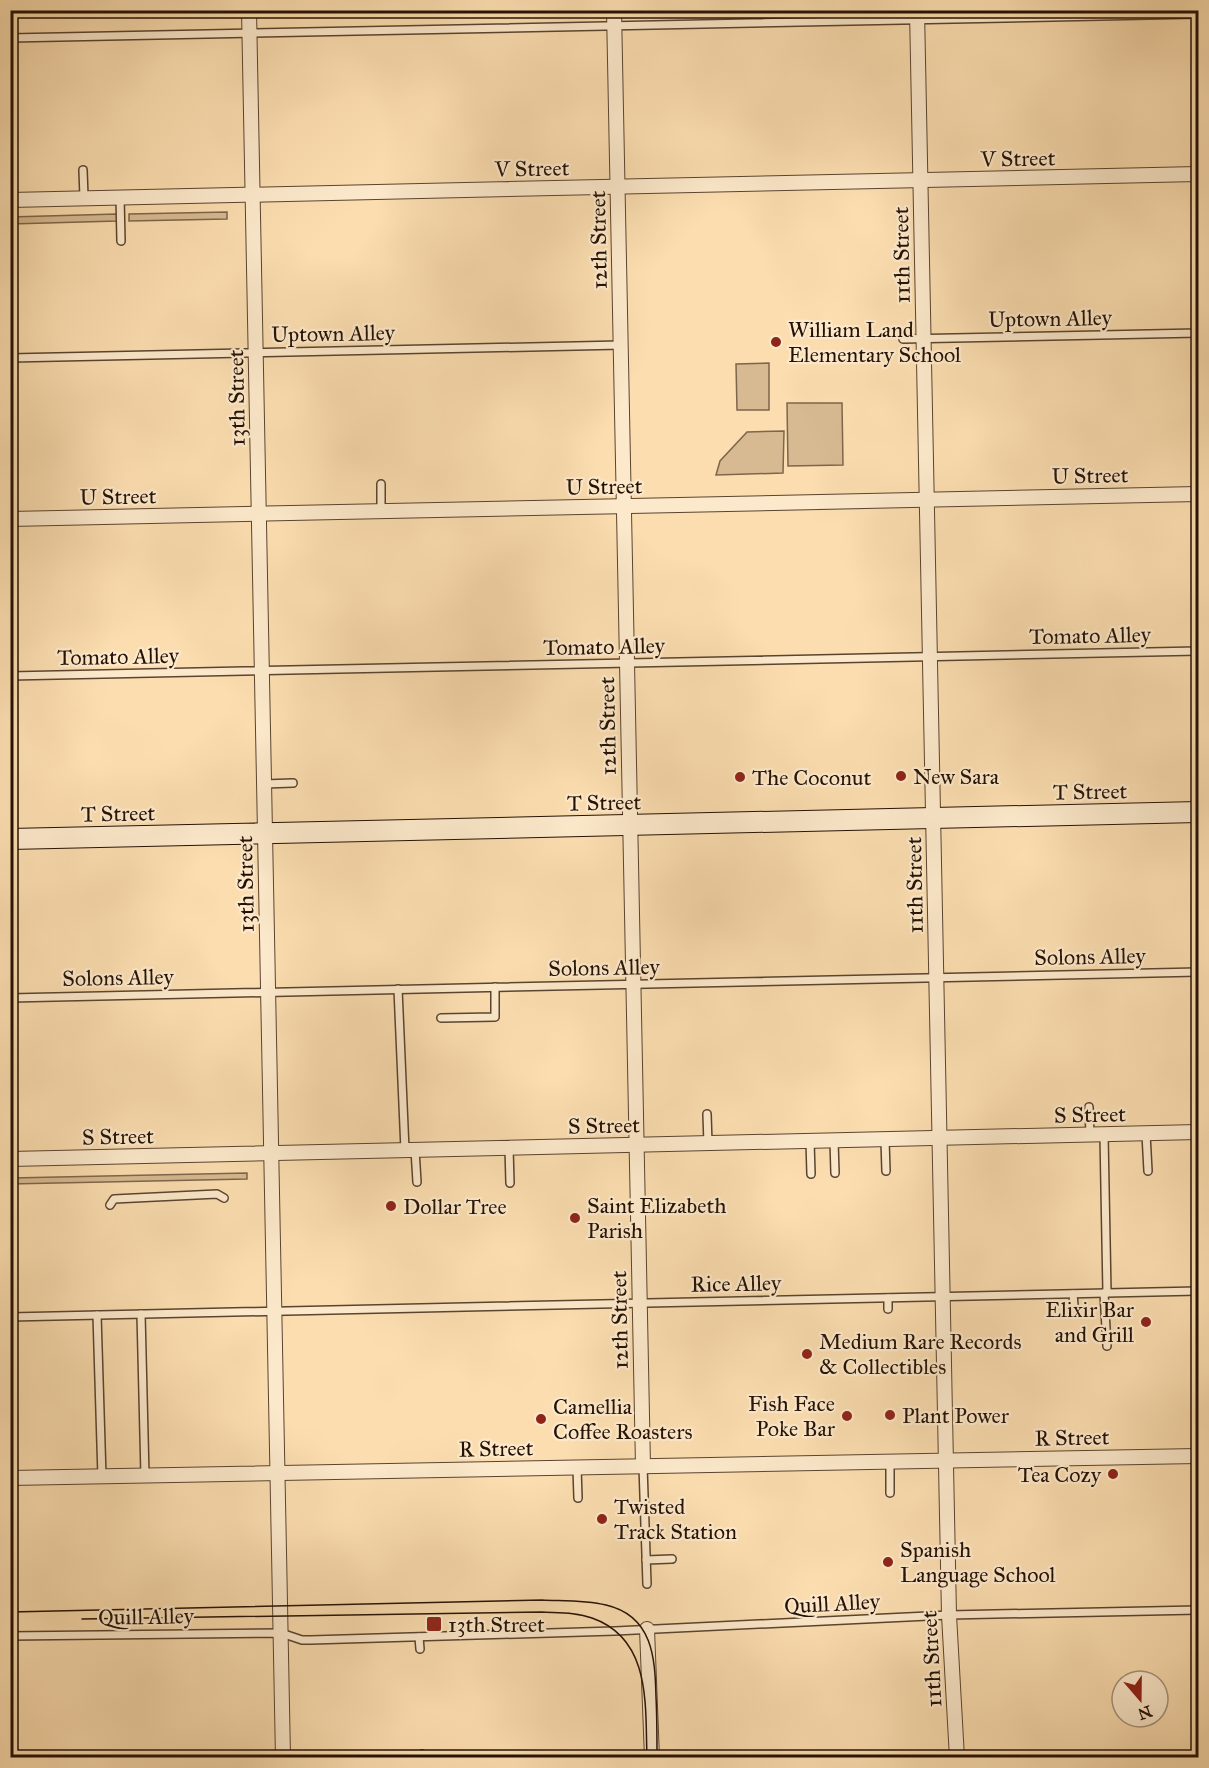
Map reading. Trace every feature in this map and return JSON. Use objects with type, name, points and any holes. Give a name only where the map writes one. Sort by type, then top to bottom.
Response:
[{"type":"street","name":"13th Street","points":[[249,10],[284,1758]]},
{"type":"street","name":"12th Street","points":[[614,10],[643,1466]]},
{"type":"street","name":"11th Street","points":[[917,15],[949,1615],[957,1758]]},
{"type":"street","name":"V Street","points":[[10,200],[1198,174]]},
{"type":"street","name":"U Street","points":[[10,519],[1198,494]]},
{"type":"street","name":"T Street","points":[[10,839],[1198,812]]},
{"type":"street","name":"S Street","points":[[10,1159],[1198,1132]]},
{"type":"street","name":"R Street","points":[[10,1478],[1198,1456]]},
{"type":"street","points":[[647,1629],[652,1758]]},
{"type":"lane","points":[[10,38],[614,26],[917,15],[1198,14]]},
{"type":"lane","points":[[83,170],[84,197]]},
{"type":"lane","points":[[120,197],[121,242]]},
{"type":"lane","name":"Uptown Alley","points":[[903,339],[1198,333]]},
{"type":"lane","name":"Uptown Alley","points":[[10,358],[621,345]]},
{"type":"lane","points":[[381,484],[381,512]]},
{"type":"lane","name":"Tomato Alley","points":[[10,676],[1198,651]]},
{"type":"lane","points":[[264,784],[293,783]]},
{"type":"lane","name":"Solons Alley","points":[[10,998],[633,984],[743,979],[762,981],[1198,972]]},
{"type":"lane","points":[[762,981],[762,990]]},
{"type":"lane","points":[[441,1018],[495,1017],[495,987]]},
{"type":"lane","points":[[399,989],[410,1150],[417,1182]]},
{"type":"lane","points":[[1089,1107],[1097,1135],[1107,1346]]},
{"type":"lane","points":[[707,1114],[708,1144]]},
{"type":"lane","points":[[1146,1134],[1148,1171]]},
{"type":"lane","points":[[885,1140],[886,1171]]},
{"type":"lane","points":[[810,1141],[811,1174]]},
{"type":"lane","points":[[834,1141],[835,1173]]},
{"type":"lane","points":[[509,1148],[510,1183]]},
{"type":"lane","points":[[110,1205],[114,1199],[216,1194],[224,1198]]},
{"type":"lane","name":"Rice Alley","points":[[10,1317],[822,1297],[888,1298],[1198,1291]]},
{"type":"lane","points":[[1073,1294],[1074,1305]]},
{"type":"lane","points":[[888,1298],[888,1309]]},
{"type":"lane","points":[[141,1314],[145,1476]]},
{"type":"lane","points":[[97,1315],[102,1477]]},
{"type":"lane","points":[[890,1462],[890,1493]]},
{"type":"lane","name":"12th Street","points":[[643,1466],[647,1584]]},
{"type":"lane","points":[[577,1468],[578,1498]]},
{"type":"lane","points":[[646,1560],[672,1559]]},
{"type":"lane","name":"Quill Alley","points":[[10,1636],[281,1632],[302,1640],[647,1629],[949,1615],[1198,1610]]},
{"type":"lane","points":[[419,1637],[420,1649]]},
{"type":"shaded area","points":[[227,212],[227,219],[129,221],[129,214]]},
{"type":"shaded area","points":[[117,214],[117,221],[11,224],[10,217]]},
{"type":"shaded area","points":[[769,363],[769,410],[737,410],[736,364]]},
{"type":"shaded area","points":[[787,403],[842,403],[843,465],[788,466]]},
{"type":"shaded area","points":[[784,431],[783,473],[716,475],[720,461],[747,432]]},
{"type":"shaded area","points":[[247,1173],[247,1179],[10,1184],[11,1178]]},
{"type":"tram line","points":[[10,1612],[542,1600],[582,1601],[606,1605],[634,1619],[648,1640],[654,1668],[657,1758]]},
{"type":"tram line","points":[[82,1619],[541,1612],[586,1616],[612,1628],[626,1641],[635,1658],[645,1696],[647,1758]]},
{"type":"place","name":"William Land Elementary School","points":[[776,342]]},
{"type":"place","name":"New Sara","points":[[901,776]]},
{"type":"place","name":"The Coconut","points":[[740,777]]},
{"type":"place","name":"Dollar Tree","points":[[391,1206]]},
{"type":"place","name":"Saint Elizabeth Parish","points":[[575,1218]]},
{"type":"place","name":"Elixir Bar and Grill","points":[[1146,1322]]},
{"type":"place","name":"Medium Rare Records & Collectibles","points":[[807,1354]]},
{"type":"place","name":"Plant Power","points":[[890,1415]]},
{"type":"place","name":"Fish Face Poke Bar","points":[[847,1416]]},
{"type":"place","name":"Camellia Coffee Roasters","points":[[541,1419]]},
{"type":"place","name":"Tea Cozy","points":[[1113,1474]]},
{"type":"place","name":"Twisted Track Station","points":[[602,1519]]},
{"type":"place","name":"Spanish Language School","points":[[888,1562]]},
{"type":"place","name":"13th Street","points":[[434,1624]]}]
